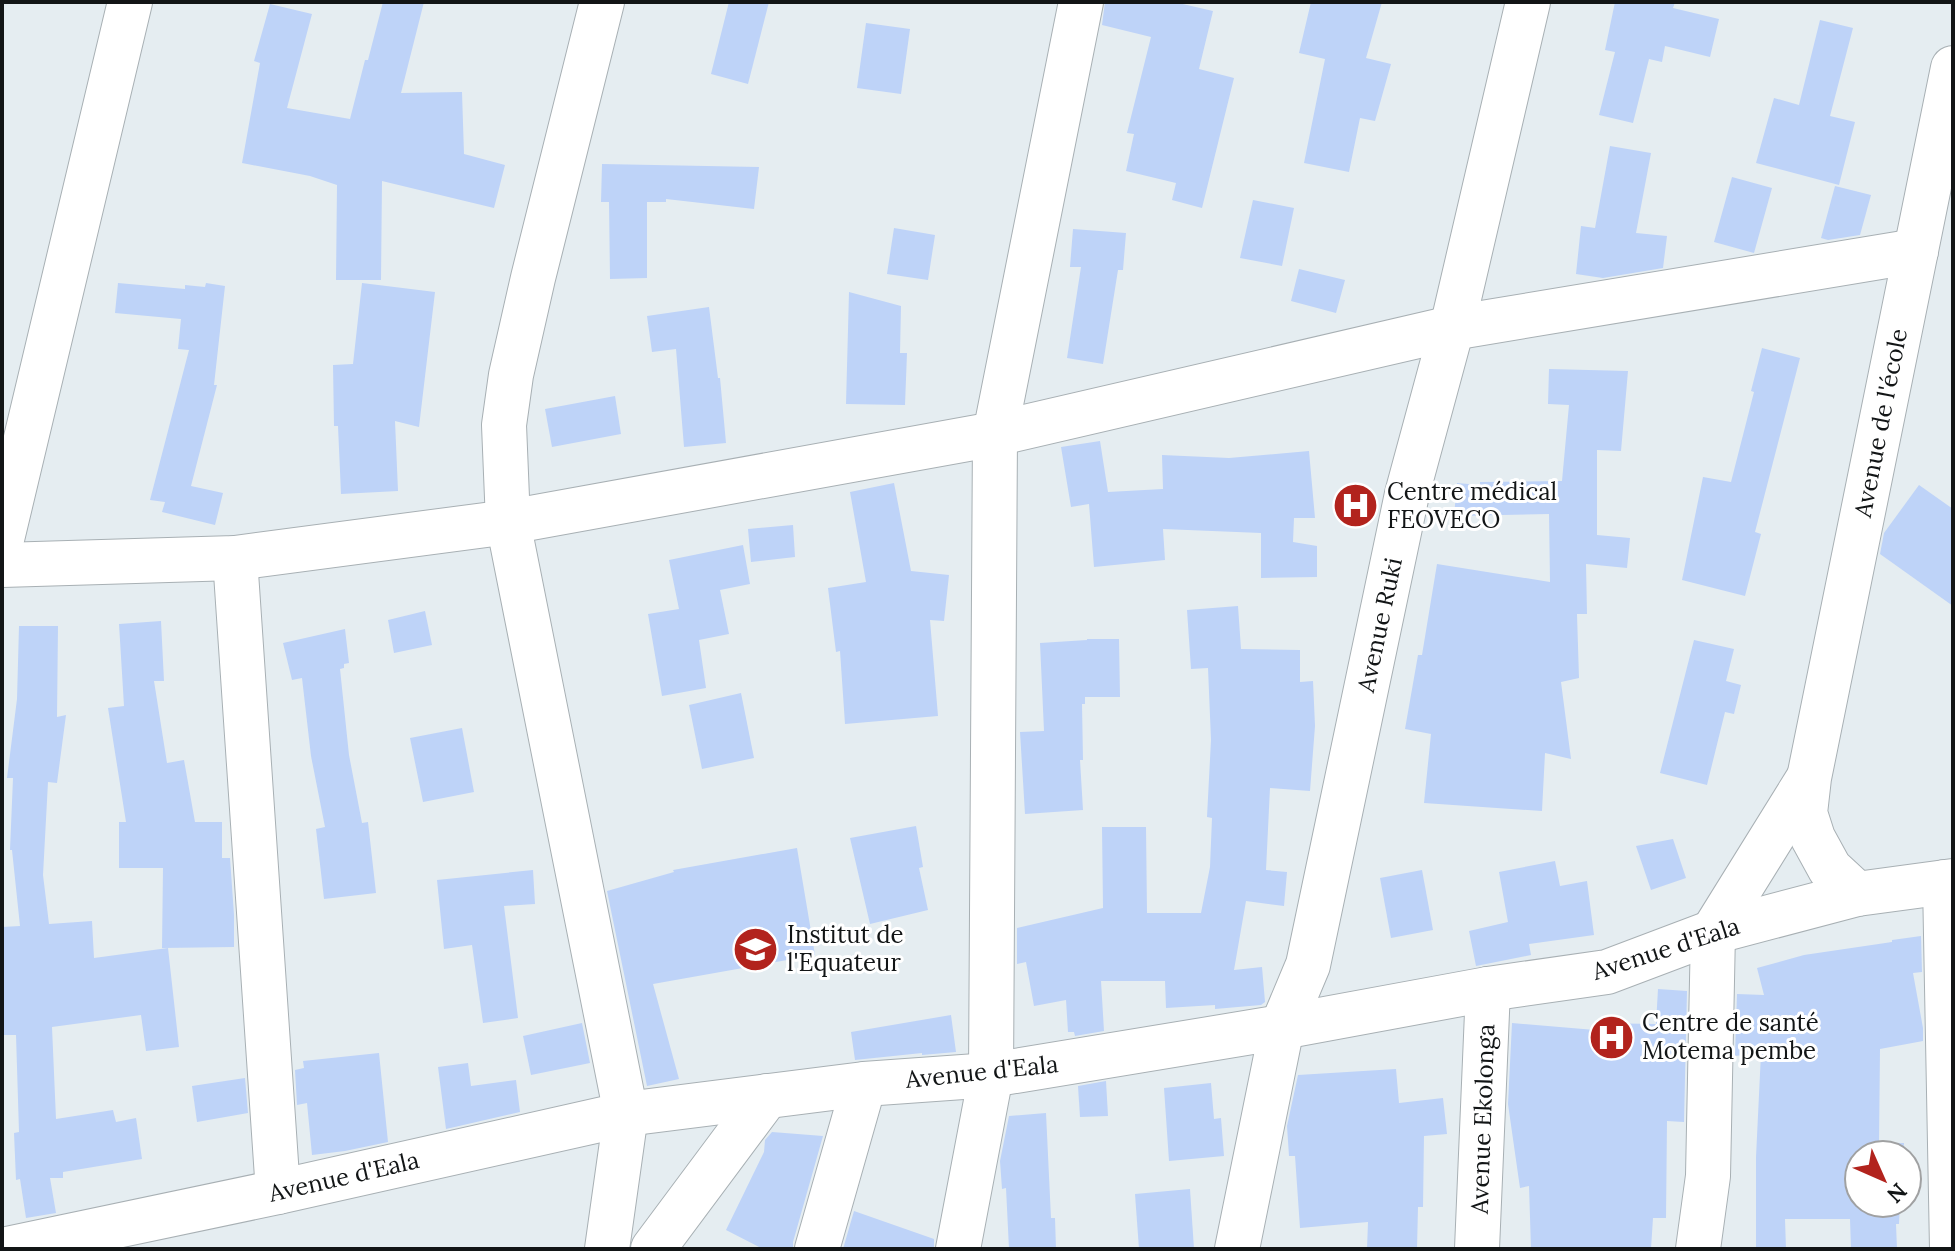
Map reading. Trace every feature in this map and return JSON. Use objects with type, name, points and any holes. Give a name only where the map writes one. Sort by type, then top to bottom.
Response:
[{"type":"street","points":[[2,539],[130,2]]},
{"type":"street","points":[[602,2],[533,278],[511,375],[504,425],[508,522],[626,1114],[607,1249]]},
{"type":"street","points":[[958,1249],[991,1075],[995,434],[1081,2]]},
{"type":"street","name":"Avenue Ruki","points":[[1237,1249],[1282,1027],[1308,965],[1407,494],[1452,328],[1528,2]]},
{"type":"street","name":"Avenue de l'école","points":[[1809,778],[1953,68]]},
{"type":"street","points":[[2,565],[235,558],[508,522],[995,434],[1452,328],[1916,251]]},
{"type":"street","points":[[235,558],[278,1192]]},
{"type":"street","points":[[1809,778],[1805,813],[1813,838],[1830,869],[1857,894]]},
{"type":"street","points":[[1698,1249],[1708,1176],[1713,932],[1809,778]]},
{"type":"street","points":[[1949,882],[1952,1249]]},
{"type":"street","name":"Avenue d'Eala","points":[[7,1249],[626,1114],[864,1084],[991,1075],[1488,989],[1607,972],[1713,932],[1857,894],[1949,882]]},
{"type":"street","name":"Avenue Ekolonga","points":[[1477,1249],[1488,989]]},
{"type":"street","points":[[817,1249],[864,1084]]},
{"type":"street","points":[[653,1249],[767,1096]]},
{"type":"building","points":[[383,2],[424,2],[401,93],[462,92],[464,154],[505,165],[494,208],[382,181],[381,280],[336,280],[337,185],[310,176],[242,163],[260,63],[254,61],[270,4],[312,14],[287,108],[350,119]]},
{"type":"building","points":[[729,2],[769,2],[748,84],[711,74]]},
{"type":"building","points":[[1105,2],[1174,2],[1213,11],[1199,69],[1234,78],[1202,208],[1172,200],[1176,183],[1126,171],[1134,134],[1127,133],[1151,37],[1102,25]]},
{"type":"building","points":[[1311,2],[1382,2],[1366,58],[1391,64],[1375,121],[1360,118],[1349,172],[1304,163],[1325,59],[1299,53]]},
{"type":"building","points":[[1615,2],[1675,2],[1673,8],[1719,19],[1710,57],[1665,46],[1662,62],[1649,59],[1633,123],[1599,115],[1615,52],[1605,50]]},
{"type":"building","points":[[1820,20],[1853,28],[1830,116],[1855,122],[1839,185],[1756,163],[1774,98],[1799,105]]},
{"type":"building","points":[[866,23],[910,29],[901,94],[857,88]]},
{"type":"building","points":[[1610,146],[1651,153],[1636,233],[1667,236],[1663,268],[1603,278],[1576,274],[1581,226],[1595,228]]},
{"type":"building","points":[[602,164],[759,167],[754,209],[666,199],[666,202],[647,202],[647,278],[610,279],[609,202],[601,202]]},
{"type":"building","points":[[1732,177],[1772,188],[1754,253],[1714,242]]},
{"type":"building","points":[[1835,186],[1871,195],[1860,235],[1828,240],[1821,238]]},
{"type":"building","points":[[1253,200],[1294,208],[1282,266],[1240,258]]},
{"type":"building","points":[[894,228],[935,235],[928,280],[887,274]]},
{"type":"building","points":[[1073,229],[1126,233],[1123,270],[1118,270],[1103,364],[1067,358],[1081,267],[1070,267]]},
{"type":"building","points":[[1299,269],[1345,280],[1336,313],[1291,301]]},
{"type":"building","points":[[118,283],[185,289],[185,285],[205,287],[206,283],[225,286],[214,385],[217,385],[191,486],[223,493],[215,525],[162,512],[165,502],[150,500],[189,350],[178,349],[181,319],[115,313]]},
{"type":"building","points":[[362,283],[435,292],[419,427],[395,421],[398,491],[341,494],[338,426],[334,426],[333,365],[353,364]]},
{"type":"building","points":[[849,292],[901,306],[900,353],[907,353],[905,405],[846,404]]},
{"type":"building","points":[[709,307],[726,443],[684,447],[676,349],[652,352],[647,316]]},
{"type":"building","points":[[1762,348],[1800,358],[1755,532],[1761,534],[1745,596],[1682,580],[1703,477],[1731,482]]},
{"type":"building","points":[[1549,369],[1628,371],[1621,451],[1597,450],[1597,535],[1630,538],[1627,568],[1586,564],[1587,614],[1577,614],[1579,678],[1561,682],[1571,759],[1545,753],[1542,811],[1424,803],[1431,734],[1405,729],[1418,655],[1422,655],[1437,564],[1550,582],[1549,514],[1454,516],[1457,483],[1480,485],[1480,482],[1562,481],[1569,405],[1548,404]]},
{"type":"building","points":[[615,396],[621,434],[552,447],[545,409]]},
{"type":"building","points":[[1100,441],[1108,492],[1163,489],[1162,455],[1229,458],[1309,451],[1315,518],[1294,518],[1293,542],[1317,546],[1317,577],[1261,578],[1261,533],[1163,529],[1165,560],[1094,567],[1089,504],[1071,507],[1061,447]]},
{"type":"building","points":[[894,483],[911,571],[949,575],[944,621],[930,620],[938,716],[845,724],[840,651],[836,652],[828,588],[866,582],[850,492]]},
{"type":"building","points":[[1919,485],[1953,509],[1953,606],[1880,554],[1884,533]]},
{"type":"building","points":[[793,525],[795,557],[751,562],[748,529]]},
{"type":"building","points":[[743,545],[750,584],[720,590],[729,634],[699,640],[706,688],[662,696],[648,614],[679,609],[669,560]]},
{"type":"building","points":[[1238,606],[1241,649],[1300,650],[1300,682],[1313,681],[1315,726],[1310,791],[1270,788],[1266,870],[1287,872],[1284,906],[1246,901],[1234,970],[1262,967],[1265,1002],[1261,1005],[1215,1009],[1215,1005],[1166,1008],[1165,981],[1101,981],[1104,1031],[1075,1036],[1074,1032],[1068,1032],[1066,1000],[1034,1006],[1026,962],[1017,964],[1017,928],[1103,908],[1102,827],[1146,827],[1147,913],[1201,913],[1210,867],[1212,818],[1207,817],[1211,740],[1208,668],[1191,669],[1187,610]]},
{"type":"building","points":[[425,611],[432,645],[394,653],[388,620]]},
{"type":"building","points":[[161,621],[164,681],[154,681],[167,763],[184,760],[195,822],[222,822],[222,858],[230,858],[234,947],[162,948],[163,868],[119,868],[119,822],[126,822],[108,708],[124,706],[119,624]]},
{"type":"building","points":[[19,626],[58,626],[57,717],[66,715],[57,783],[48,782],[43,875],[49,924],[92,921],[94,958],[168,948],[179,1047],[146,1051],[141,1015],[52,1027],[56,1119],[113,1110],[116,1122],[136,1118],[142,1159],[63,1172],[63,1178],[50,1178],[56,1213],[26,1218],[20,1179],[16,1180],[14,1133],[19,1132],[16,1035],[2,1035],[2,927],[20,926],[10,850],[13,778],[7,778],[17,699]]},
{"type":"building","points":[[345,629],[349,663],[340,669],[349,755],[362,823],[368,822],[376,893],[324,899],[316,829],[325,827],[311,756],[302,678],[292,680],[283,643]]},
{"type":"building","points":[[1119,639],[1120,697],[1085,697],[1085,704],[1082,704],[1083,760],[1080,760],[1083,810],[1025,814],[1020,732],[1044,731],[1040,643]]},
{"type":"building","points":[[1694,640],[1734,649],[1726,681],[1741,685],[1734,714],[1725,712],[1707,785],[1660,773]]},
{"type":"building","points":[[741,693],[754,758],[702,769],[689,705]]},
{"type":"building","points":[[462,728],[474,792],[423,802],[410,738]]},
{"type":"building","points":[[916,826],[923,867],[919,868],[928,910],[870,924],[850,838]]},
{"type":"building","points":[[1673,839],[1686,878],[1651,890],[1636,846]]},
{"type":"building","points":[[797,848],[815,955],[653,984],[679,1079],[647,1086],[607,891],[673,870]]},
{"type":"building","points":[[1555,861],[1560,886],[1587,881],[1594,935],[1529,944],[1531,955],[1476,966],[1469,931],[1508,922],[1499,872]]},
{"type":"building","points":[[533,870],[535,904],[504,906],[518,1018],[483,1023],[472,945],[444,949],[437,880]]},
{"type":"building","points":[[1422,870],[1433,930],[1391,938],[1380,878]]},
{"type":"building","points":[[1921,936],[1922,972],[1913,973],[1923,1041],[1880,1049],[1879,1139],[1843,1139],[1843,1219],[1785,1219],[1786,1249],[1756,1249],[1761,1053],[1735,1056],[1737,994],[1764,995],[1757,968],[1804,955]]},
{"type":"building","points":[[1658,989],[1687,991],[1684,1122],[1667,1121],[1666,1218],[1653,1218],[1651,1249],[1531,1249],[1529,1186],[1520,1188],[1508,1104],[1512,1023],[1595,1030],[1595,1023],[1656,1024]]},
{"type":"building","points":[[951,1015],[956,1052],[855,1060],[851,1032]]},
{"type":"building","points":[[582,1023],[590,1063],[531,1075],[523,1036]]},
{"type":"building","points":[[379,1053],[388,1142],[312,1155],[307,1103],[297,1105],[295,1070],[304,1068],[303,1061]]},
{"type":"building","points":[[468,1063],[471,1086],[516,1080],[520,1112],[446,1129],[438,1067]]},
{"type":"building","points":[[1396,1069],[1399,1103],[1443,1098],[1447,1134],[1424,1136],[1423,1207],[1418,1207],[1417,1249],[1367,1249],[1368,1222],[1300,1228],[1295,1156],[1289,1156],[1287,1126],[1298,1075]]},
{"type":"building","points":[[245,1078],[248,1113],[197,1122],[192,1086]]},
{"type":"building","points":[[1106,1081],[1108,1116],[1080,1117],[1078,1086]]},
{"type":"building","points":[[1211,1083],[1214,1119],[1221,1118],[1224,1156],[1169,1161],[1164,1088]]},
{"type":"building","points":[[1046,1113],[1051,1218],[1055,1218],[1056,1249],[1009,1249],[1006,1188],[1002,1189],[1000,1161],[1009,1116]]},
{"type":"building","points":[[772,1132],[823,1136],[793,1249],[763,1249],[726,1230],[764,1152],[765,1140]]},
{"type":"building","points":[[1190,1189],[1194,1249],[1139,1249],[1135,1194]]},
{"type":"building","points":[[854,1211],[934,1239],[934,1249],[843,1249]]},
{"type":"building","points":[[1850,1219],[1899,1219],[1899,1224],[1896,1224],[1897,1249],[1851,1249]]},
{"type":"place","name":"Centre médical FEOVECO","points":[[1356,506]]},
{"type":"place","name":"Institut de l'Equateur","points":[[756,949]]},
{"type":"place","name":"Centre de santé Motema pembe","points":[[1611,1037]]}]
